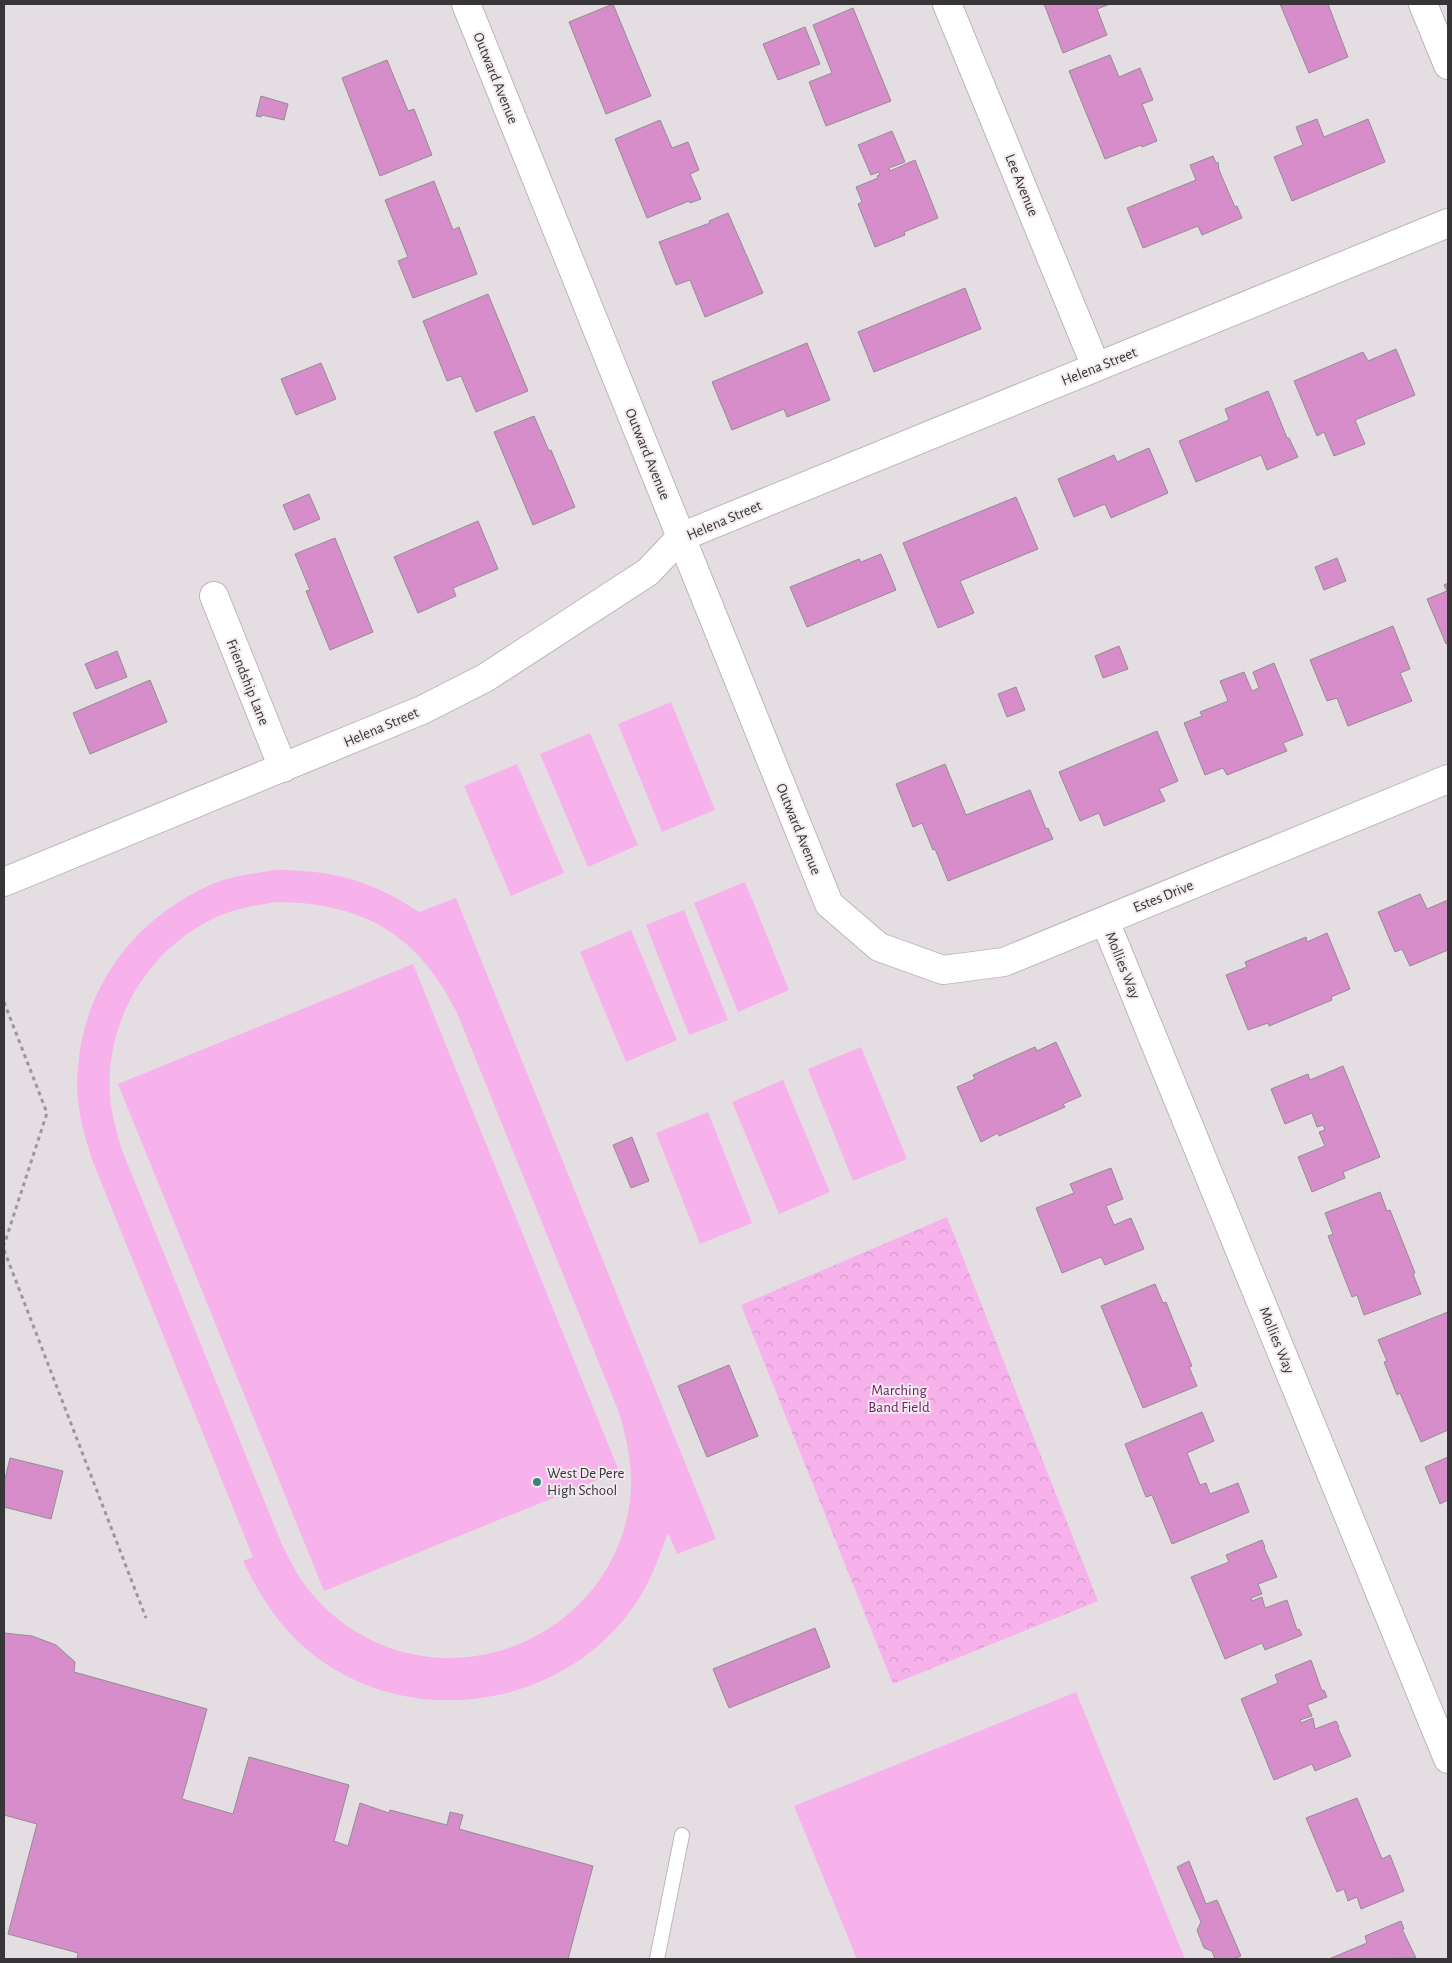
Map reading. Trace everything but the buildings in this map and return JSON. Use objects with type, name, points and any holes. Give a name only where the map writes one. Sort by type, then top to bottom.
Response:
[{"type":"street","name":"Outward Avenue","points":[[466,4],[829,904]]},
{"type":"street","name":"Lee Avenue","points":[[947,4],[1096,367]]},
{"type":"street","points":[[1423,4],[1448,65]]},
{"type":"street","name":"Helena Street","points":[[4,882],[422,710],[485,678],[648,572],[682,537],[1448,223]]},
{"type":"street","name":"Friendship Lane","points":[[214,596],[283,768]]},
{"type":"street","name":"Estes Drive","points":[[829,904],[879,947],[943,970],[1004,962],[1448,779]]},
{"type":"street","name":"Mollies Way","points":[[1105,920],[1448,1759]]},
{"type":"lane","points":[[657,1959],[682,1835]]},
{"type":"path","points":[[4,1002],[48,1113],[4,1245]]},
{"type":"path","points":[[4,1250],[146,1618]]},
{"type":"green space","points":[[671,702],[715,810],[662,832],[618,724]]},
{"type":"green space","points":[[590,733],[638,845],[588,867],[540,754]]},
{"type":"green space","points":[[517,764],[564,873],[511,896],[464,786]]},
{"type":"green space","points":[[275,870],[315,872],[350,879],[384,892],[419,912],[456,898],[716,1539],[677,1554],[668,1533],[641,1595],[611,1634],[573,1664],[531,1685],[484,1698],[437,1700],[390,1693],[345,1675],[304,1647],[285,1628],[255,1585],[243,1561],[253,1557],[90,1154],[79,1107],[78,1068],[86,1023],[95,998],[108,974],[123,952],[141,932],[161,914],[183,899],[224,880]],"holes":[[[277,902],[308,904],[336,909],[362,917],[385,929],[406,944],[425,963],[442,986],[457,1013],[618,1410],[626,1438],[631,1494],[626,1522],[613,1558],[593,1589],[567,1615],[537,1635],[504,1650],[468,1657],[430,1657],[393,1649],[371,1640],[350,1628],[330,1613],[308,1590],[283,1547],[122,1150],[116,1130],[110,1095],[110,1066],[115,1039],[124,1012],[137,987],[154,965],[173,945],[196,928],[221,915]]]},
{"type":"green space","points":[[745,882],[789,990],[738,1012],[694,903]]},
{"type":"green space","points":[[684,910],[728,1020],[689,1035],[646,925]]},
{"type":"green space","points":[[631,930],[677,1040],[626,1062],[580,952]]},
{"type":"green space","points":[[413,964],[619,1471],[324,1591],[118,1084]]},
{"type":"green space","points":[[861,1047],[907,1159],[853,1181],[808,1069]]},
{"type":"green space","points":[[783,1080],[830,1192],[779,1214],[732,1102]]},
{"type":"green space","points":[[708,1112],[752,1223],[700,1244],[656,1133]]},
{"type":"green space","name":"Marching Band Field","points":[[947,1217],[1098,1601],[893,1684],[741,1305]]},
{"type":"green space","points":[[1076,1692],[1185,1959],[857,1959],[794,1806]]},
{"type":"place","name":"West De Pere High School","points":[[537,1482]]}]
